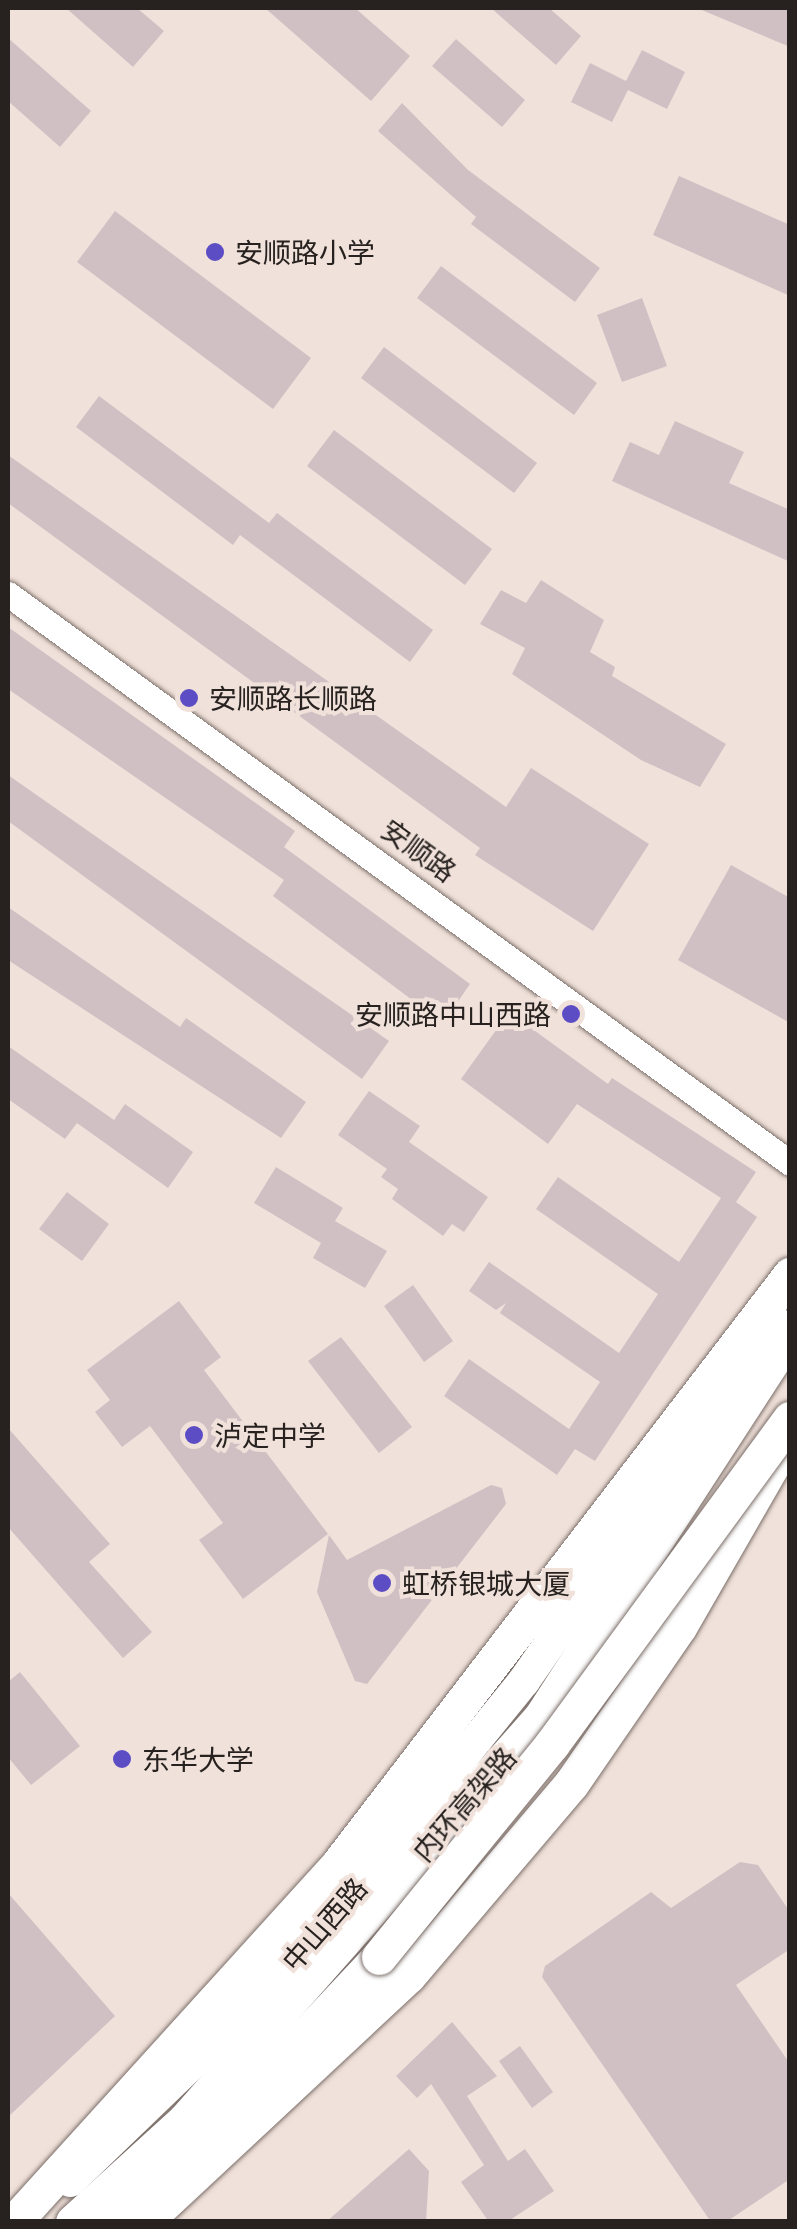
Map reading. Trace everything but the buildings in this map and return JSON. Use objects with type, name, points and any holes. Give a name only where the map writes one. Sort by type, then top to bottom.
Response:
[{"type":"highway","points":[[14,2222],[217,2006],[340,1862],[790,1275]]},
{"type":"highway","name":"内环高架路","points":[[74,2222],[185,2120],[541,1716],[790,1334]]},
{"type":"highway","name":"内环高架路","points":[[117,2222],[215,2132],[379,1957],[552,1744],[790,1418]]},
{"type":"highway","points":[[144,2222],[408,1976],[571,1784],[679,1628],[790,1434]]},
{"type":"highway","points":[[128,2222],[215,2132]]},
{"type":"main road","name":"中山西路","points":[[26,2222],[248,2010],[345,1902],[524,1681],[790,1296]]},
{"type":"main road","name":"中山西路","points":[[105,2222],[422,1903],[657,1611],[790,1418]]},
{"type":"street","name":"安顺路","points":[[8,594],[790,1162]]},
{"type":"place","name":"安顺路小学","points":[[215,252]]},
{"type":"place","name":"安顺路长顺路","points":[[189,698]]},
{"type":"place","name":"安顺路中山西路","points":[[571,1014]]},
{"type":"place","name":"泸定中学","points":[[194,1435]]},
{"type":"place","name":"虹桥银城大厦","points":[[382,1583]]},
{"type":"place","name":"东华大学","points":[[122,1759]]}]
